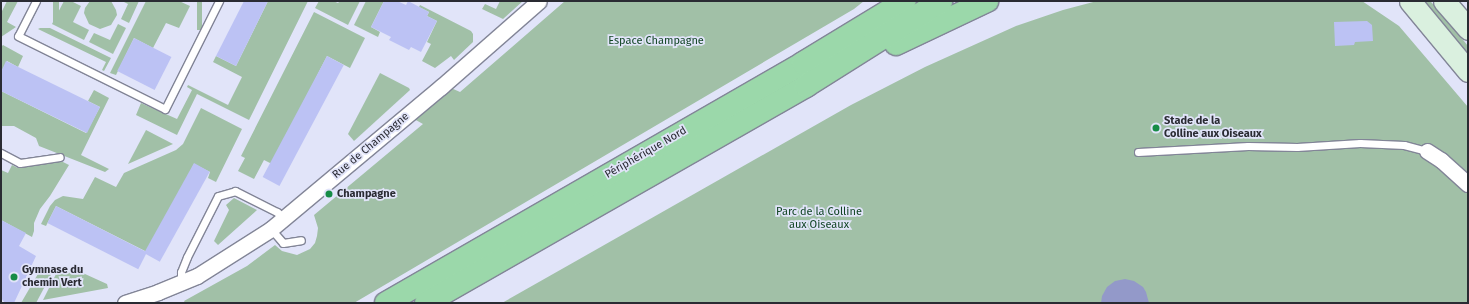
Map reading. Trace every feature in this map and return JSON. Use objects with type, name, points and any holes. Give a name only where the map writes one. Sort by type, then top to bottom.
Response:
[{"type":"highway","points":[[803,63],[821,40],[854,20],[877,1]]},
{"type":"highway","name":"Périphérique Nord","points":[[386,303],[803,63],[905,1]]},
{"type":"highway","name":"Périphérique Nord","points":[[426,303],[806,86],[941,1]]},
{"type":"highway","points":[[806,86],[987,1]]},
{"type":"main road","points":[[1410,1],[1468,71]]},
{"type":"main road","points":[[1444,1],[1468,29]]},
{"type":"street","name":"Rue de Champagne","points":[[124,303],[181,283],[213,267],[271,229],[423,102],[539,1]]},
{"type":"street","points":[[1427,151],[1453,169],[1468,184]]},
{"type":"lane","points":[[36,1],[18,36],[165,108],[219,1]]},
{"type":"lane","points":[[1138,152],[1248,146],[1297,147],[1360,143],[1404,145],[1427,151]]},
{"type":"lane","points":[[1,153],[20,163],[60,157]]},
{"type":"lane","points":[[181,283],[181,272],[187,257],[218,196],[228,191],[235,191],[277,212],[284,218]]},
{"type":"lane","points":[[271,229],[283,243],[301,240]]},
{"type":"green space","points":[[7,1],[18,1],[7,22],[16,27],[1,37],[1,13]]},
{"type":"green space","points":[[53,1],[59,1],[59,23],[53,23]]},
{"type":"green space","points":[[64,1],[71,1],[81,6],[73,22],[89,30],[84,40],[52,24]]},
{"type":"green space","points":[[90,1],[111,1],[117,15],[111,25],[100,29],[89,24],[84,13],[85,8]]},
{"type":"green space","points":[[122,1],[139,1],[129,23],[121,19],[128,4]]},
{"type":"green space","points":[[146,1],[179,1],[190,6],[179,28],[166,23],[153,48],[134,38],[116,75],[110,73]]},
{"type":"green space","points":[[197,1],[202,1],[202,30],[197,30]]},
{"type":"green space","points":[[268,1],[308,1],[249,120],[197,94],[177,135],[136,115],[141,103],[177,119],[192,90],[187,87],[188,85],[228,105],[242,77],[213,62],[216,56],[236,66]]},
{"type":"green space","points":[[319,1],[333,1],[338,3],[340,1],[360,1],[348,25],[315,8]]},
{"type":"green space","points":[[366,1],[384,1],[371,27],[380,32],[378,37],[354,25]]},
{"type":"green space","points":[[500,1],[523,1],[503,19],[482,9],[485,4],[496,9]]},
{"type":"green space","name":"Espace Champagne","points":[[565,1],[864,1],[854,9],[354,303],[185,303],[184,301],[247,266],[275,245],[282,251],[297,255],[310,249],[315,243],[318,228],[314,215],[423,124],[414,119],[451,88],[460,92]]},
{"type":"green space","name":"Parc de la Colline aux Oiseaux","points":[[1097,1],[1362,1],[1399,26],[1468,107],[1468,173],[1446,154],[1432,146],[1468,193],[1468,303],[502,303],[851,105],[925,67],[1016,26],[1063,10]]},
{"type":"green space","points":[[1418,1],[1430,1],[1439,10],[1468,46],[1468,62]]},
{"type":"green space","points":[[420,5],[471,31],[473,34],[473,42],[454,60],[451,56],[435,68],[422,61],[431,44],[427,42],[437,21],[427,16],[429,12],[419,7]]},
{"type":"green space","points":[[314,12],[365,38],[350,68],[327,56],[272,164],[264,160],[254,179],[238,171],[245,158],[241,156]]},
{"type":"green space","points":[[118,24],[126,28],[113,54],[89,42],[94,33],[110,40]]},
{"type":"green space","points":[[50,28],[111,58],[104,71],[102,70],[106,62],[38,29]]},
{"type":"green space","points":[[3,45],[23,56],[18,67],[7,61],[1,72],[1,47]]},
{"type":"green space","points":[[380,73],[409,88],[410,90],[354,141],[348,134]]},
{"type":"green space","points":[[94,90],[109,98],[81,155],[109,169],[105,172],[39,146],[36,138],[14,126],[1,126],[1,91],[86,133],[100,107],[88,101]]},
{"type":"green space","points":[[201,108],[242,129],[216,182],[208,178],[210,172],[194,164],[149,253],[56,206],[46,226],[41,224],[50,206],[55,200],[63,196],[83,199],[95,177],[116,187],[124,173],[176,150],[183,144]]},
{"type":"green space","points":[[146,130],[173,144],[128,164]]},
{"type":"green space","points":[[61,161],[69,165],[40,209],[34,223],[32,237],[1,220],[1,170],[8,173],[12,165],[18,168],[26,164]]},
{"type":"green space","points":[[234,198],[257,210],[218,245],[214,241],[229,210],[226,205]]},
{"type":"green space","points":[[42,267],[51,275],[36,303],[21,303]]},
{"type":"green space","points":[[74,269],[107,284],[108,288],[43,300],[56,274],[67,274]]},
{"type":"water","points":[[1125,279],[1134,281],[1143,287],[1149,303],[1101,303],[1102,296],[1107,287],[1115,281]]},
{"type":"building","points":[[244,1],[268,1],[236,66],[216,56]]},
{"type":"building","points":[[384,1],[397,1],[406,5],[408,1],[429,12],[427,16],[437,21],[421,52],[411,47],[409,50],[389,40],[391,37],[371,27]]},
{"type":"building","points":[[1367,21],[1372,25],[1373,41],[1355,42],[1354,45],[1335,46],[1334,22]]},
{"type":"building","points":[[134,38],[171,57],[155,90],[117,71]]},
{"type":"building","points":[[327,56],[344,65],[279,186],[263,177]]},
{"type":"building","points":[[6,61],[100,107],[87,133],[1,91],[1,72]]},
{"type":"building","points":[[194,163],[210,172],[160,262],[144,253]]},
{"type":"building","points":[[56,206],[147,252],[138,269],[47,223]]},
{"type":"building","name":"Gymnase du chemin Vert","points":[[1,220],[26,233],[19,246],[36,256],[14,303],[5,303],[1,298]]},
{"type":"place","name":"Stade de la Colline aux Oiseaux","points":[[1156,128]]},
{"type":"place","name":"Champagne","points":[[329,194]]},
{"type":"place","name":"Gymnase du chemin Vert","points":[[14,277]]}]
